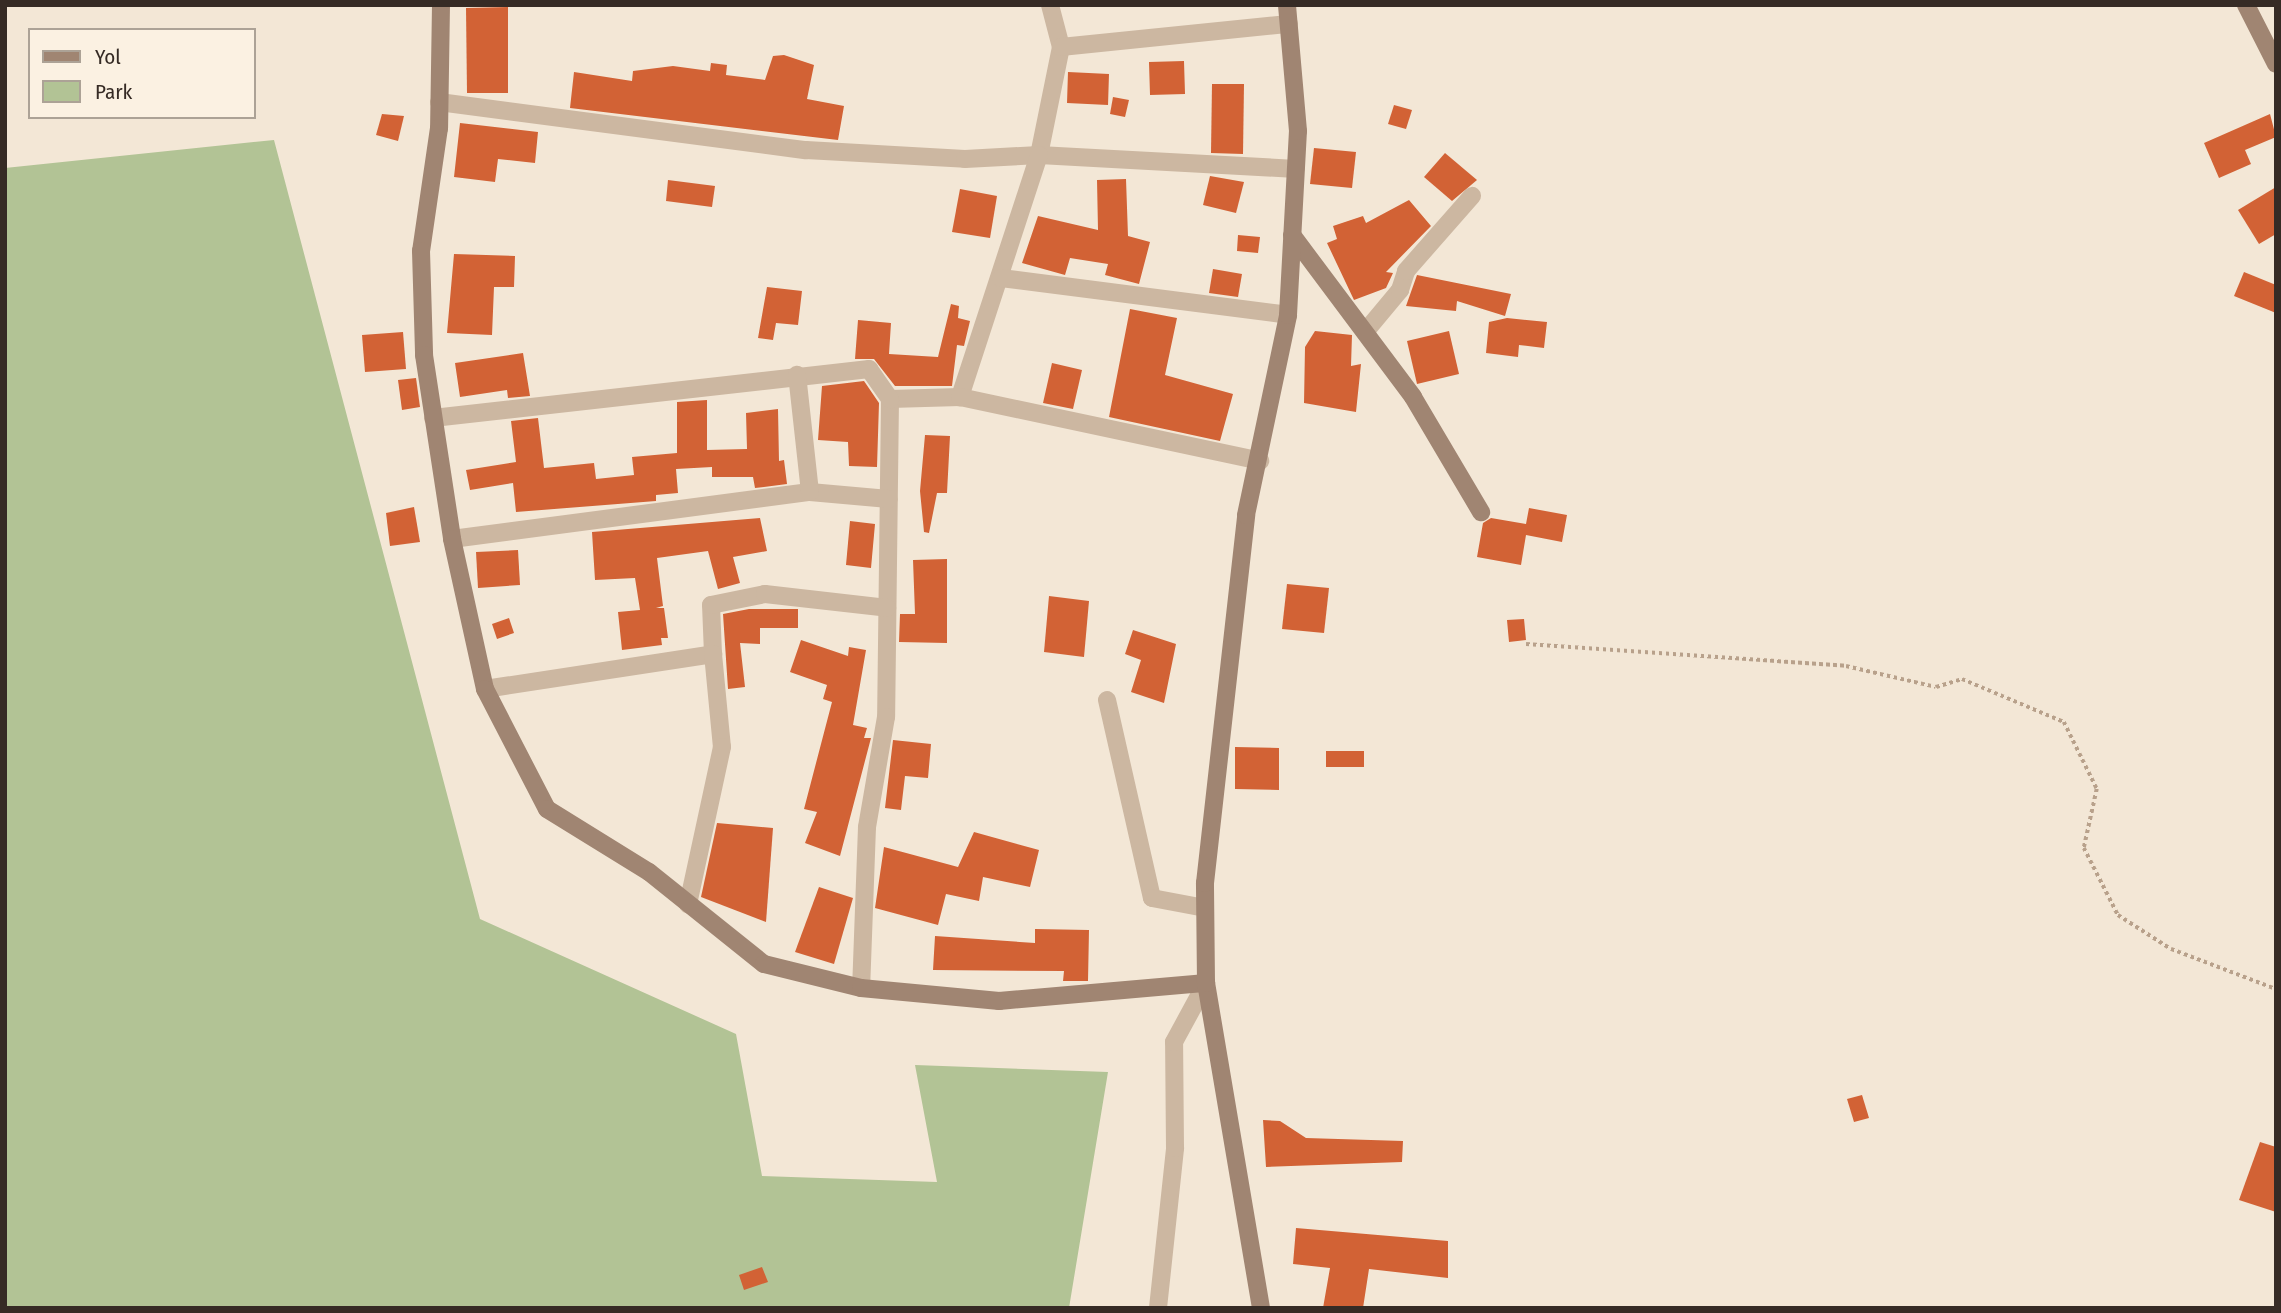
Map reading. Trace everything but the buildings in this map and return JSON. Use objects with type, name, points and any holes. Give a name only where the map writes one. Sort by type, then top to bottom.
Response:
[{"type":"street","points":[[441,5],[439,102],[421,251],[433,418],[452,540],[485,689],[547,809],[649,872],[764,964],[861,988],[999,1001],[1206,983]]},
{"type":"street","points":[[960,397],[1039,155],[1061,47],[1050,5]]},
{"type":"street","points":[[1261,1308],[1206,983],[1205,908],[1224,695],[1246,514],[1260,461],[1288,315],[1296,169],[1287,5]]},
{"type":"street","points":[[2246,5],[2276,64]]},
{"type":"street","points":[[1061,47],[1289,24]]},
{"type":"street","points":[[439,102],[806,150],[965,159],[1039,155],[1296,169]]},
{"type":"street","points":[[1364,332],[1401,290],[1406,271],[1472,196]]},
{"type":"street","points":[[1292,235],[1413,397],[1481,512]]},
{"type":"street","points":[[1001,278],[1288,315]]},
{"type":"street","points":[[433,418],[869,369],[890,399],[889,499],[886,717],[867,827],[861,988]]},
{"type":"street","points":[[797,375],[810,492]]},
{"type":"street","points":[[890,399],[960,397],[1260,461]]},
{"type":"street","points":[[452,540],[810,492],[889,499]]},
{"type":"street","points":[[688,904],[722,747],[713,654],[712,605],[765,594],[887,608]]},
{"type":"street","points":[[485,689],[713,654]]},
{"type":"street","points":[[1107,700],[1152,898],[1205,908]]},
{"type":"street","points":[[1158,1308],[1175,1148],[1174,1042],[1206,983]]},
{"type":"path","points":[[1526,644],[1846,666],[1936,687],[1962,679],[2064,722],[2096,789],[2084,848],[2118,915],[2171,949],[2276,989]]},
{"type":"green space","points":[[274,140],[480,919],[736,1034],[762,1176],[937,1182],[915,1065],[1108,1072],[1069,1308],[5,1308],[5,168]]}]
